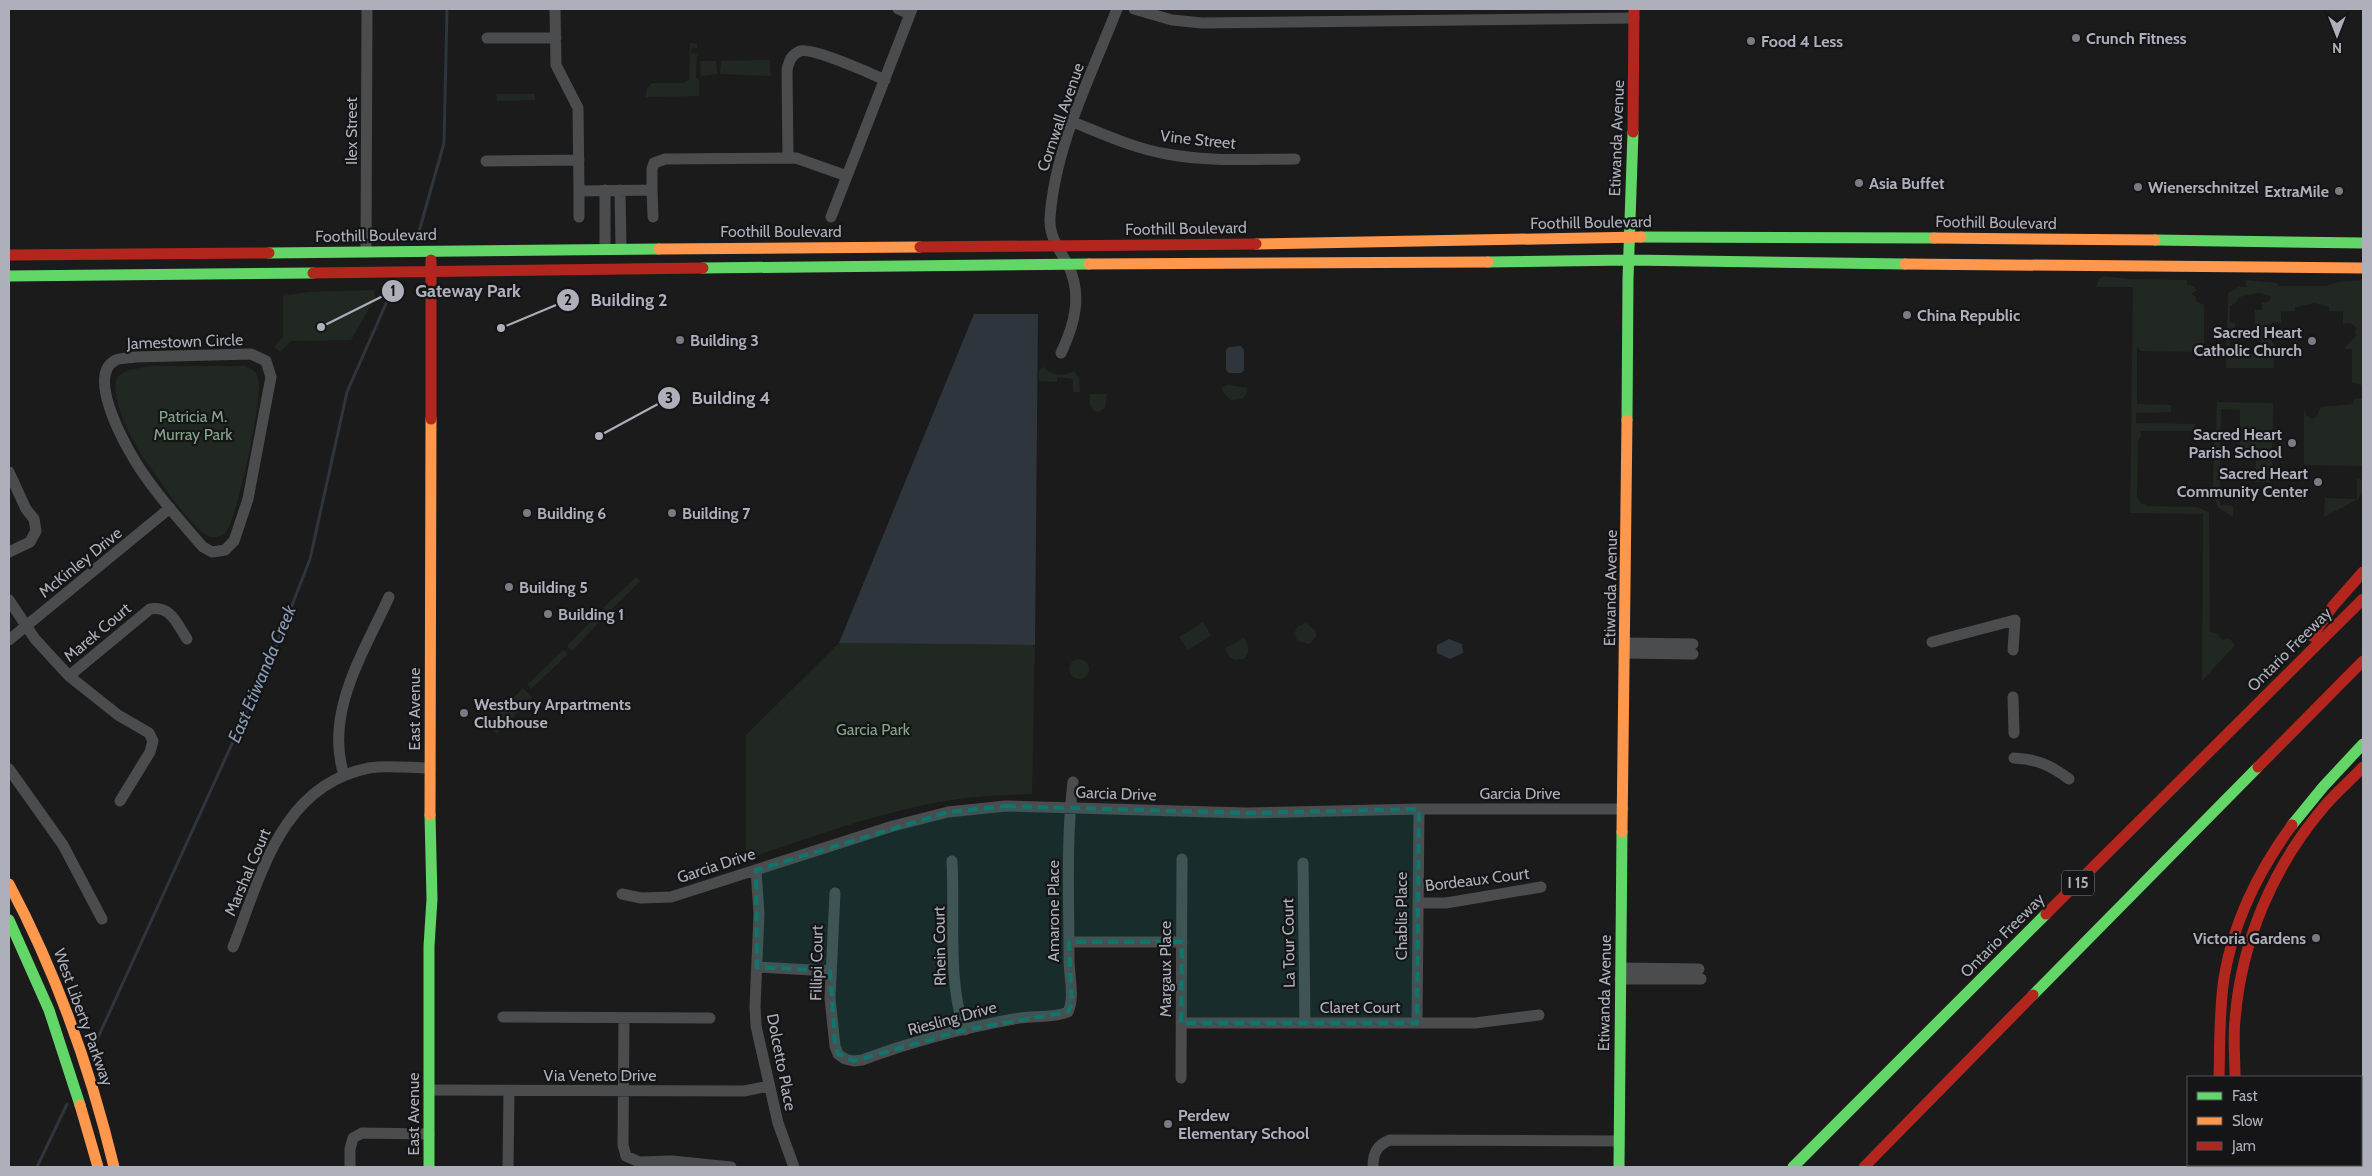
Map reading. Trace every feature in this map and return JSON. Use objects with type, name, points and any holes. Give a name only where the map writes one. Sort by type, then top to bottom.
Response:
[{"type":"main road","name":"Etiwanda Avenue","points":[[1619,1167],[1629,237],[1634,144],[1634,14]]},
{"type":"main road","name":"Foothill Boulevard","points":[[9,255],[605,248],[1400,243],[1629,237],[1889,237],[2363,243]]},
{"type":"main road","name":"East Avenue","points":[[429,1167],[429,956],[432,899],[430,768],[431,250]]},
{"type":"main road","points":[[2319,268],[2363,257]]},
{"type":"main road","points":[[9,276],[1068,264],[1384,264],[1629,260],[2363,268]]},
{"type":"main road","points":[[2287,674],[2333,606],[2363,572]]},
{"type":"main road","name":"Ontario Freeway","points":[[1793,1167],[2363,599]]},
{"type":"main road","points":[[1864,1167],[2363,661]]},
{"type":"main road","points":[[2304,721],[2363,676]]},
{"type":"main road","points":[[2219,1076],[2221,1024],[2227,964],[2241,920],[2265,869],[2286,833],[2329,780],[2363,744]]},
{"type":"main road","points":[[2235,1076],[2235,1020],[2247,954],[2271,888],[2296,845],[2323,808],[2363,767]]},
{"type":"main road","points":[[2247,954],[2242,950],[2241,946],[2265,869]]},
{"type":"main road","name":"West Liberty Parkway","points":[[9,884],[29,922],[61,993],[92,1083],[114,1167]]},
{"type":"main road","name":"West Liberty Parkway","points":[[9,920],[54,1020],[82,1105],[98,1167]]},
{"type":"street","name":"Ilex Street","points":[[366,252],[367,9]]},
{"type":"street","points":[[555,9],[556,65],[578,108],[580,217]]},
{"type":"street","points":[[831,217],[911,11],[898,9]]},
{"type":"street","name":"Cornwall Avenue","points":[[1061,353],[1075,319],[1075,281],[1050,232],[1052,195],[1060,157],[1072,122],[1117,9]]},
{"type":"street","points":[[1134,9],[1172,20],[1202,23],[1416,15],[1634,14]]},
{"type":"street","points":[[487,38],[556,38]]},
{"type":"street","points":[[788,157],[787,70],[790,58],[798,52],[814,52],[885,80]]},
{"type":"street","name":"Vine Street","points":[[1072,122],[1126,143],[1166,154],[1220,160],[1295,159]]},
{"type":"street","points":[[653,217],[652,169],[658,160],[788,157],[796,158],[847,176]]},
{"type":"street","points":[[486,161],[579,160]]},
{"type":"street","points":[[579,190],[652,190]]},
{"type":"street","points":[[605,190],[605,248]]},
{"type":"street","points":[[621,248],[620,223],[624,190]]},
{"type":"street","name":"Jamestown Circle","points":[[251,354],[266,360],[271,377],[248,499],[234,541],[225,550],[212,552],[203,547],[170,508],[145,476],[112,416],[104,387],[105,373],[108,366],[116,360],[134,357],[251,354]]},
{"type":"street","points":[[9,472],[26,509],[34,519],[36,531],[30,542],[9,552]]},
{"type":"street","name":"McKinley Drive","points":[[9,640],[170,508]]},
{"type":"street","points":[[344,775],[339,756],[338,733],[341,708],[389,597]]},
{"type":"street","points":[[9,600],[36,639],[69,676],[118,715],[149,733],[153,741],[150,752],[120,801]]},
{"type":"street","name":"Marek Court","points":[[69,676],[150,609],[160,607],[168,611],[187,639]]},
{"type":"street","points":[[1932,642],[2015,620],[2013,650]]},
{"type":"street","points":[[1625,648],[1693,649]]},
{"type":"street","points":[[2013,697],[2014,733]]},
{"type":"street","points":[[2014,758],[2040,761],[2052,766],[2069,779]]},
{"type":"street","name":"Marshal Court","points":[[233,947],[270,852],[289,818],[311,795],[344,775],[370,768],[430,768]]},
{"type":"street","points":[[9,769],[63,845],[102,919]]},
{"type":"street","name":"Amarone Place","points":[[1068,1012],[1072,1004],[1069,979],[1069,942],[1070,808],[1073,782]]},
{"type":"street","name":"Garcia Drive","points":[[622,894],[641,898],[671,897],[893,826],[948,812],[1006,806],[1246,813],[1419,809],[1623,809]]},
{"type":"street","name":"Chablis Place","points":[[1417,1023],[1419,809]]},
{"type":"street","name":"Margaux Place","points":[[1181,1078],[1182,859]]},
{"type":"street","name":"Rhein Court","points":[[952,861],[954,985],[958,1014],[964,1030]]},
{"type":"street","name":"La Tour Court","points":[[1303,863],[1305,1023]]},
{"type":"street","name":"Dolcetto Place","points":[[756,870],[759,914],[756,1026],[778,1123],[794,1167]]},
{"type":"street","name":"Bordeaux Court","points":[[1418,903],[1446,903],[1541,887]]},
{"type":"street","name":"Fillipi Court","points":[[836,893],[830,971],[830,998],[836,1046],[838,1054],[845,1059]]},
{"type":"street","points":[[1069,942],[1182,942]]},
{"type":"street","points":[[757,967],[830,971]]},
{"type":"street","points":[[1621,974],[1700,974]]},
{"type":"street","name":"Riesling Drive","points":[[845,1059],[862,1060],[964,1030],[1016,1018],[1057,1015],[1068,1012]]},
{"type":"street","name":"Claret Court","points":[[1182,1023],[1476,1023],[1539,1016]]},
{"type":"street","points":[[502,1017],[710,1018]]},
{"type":"street","points":[[624,1018],[623,1145],[626,1156],[639,1162],[684,1161],[731,1167]]},
{"type":"street","name":"Via Veneto Drive","points":[[429,1090],[744,1091],[770,1086]]},
{"type":"street","points":[[508,1167],[509,1091]]},
{"type":"street","points":[[350,1167],[350,1149],[353,1138],[362,1134],[429,1134]]},
{"type":"street","points":[[1373,1167],[1376,1151],[1380,1144],[1390,1140],[1619,1141]]},
{"type":"street","points":[[2217,1166],[2250,1167]]},
{"type":"highlighted area","points":[[1006,806],[1246,813],[1419,809],[1417,1023],[1181,1023],[1182,942],[1069,942],[1072,1004],[1068,1012],[965,1030],[854,1061],[838,1054],[835,1046],[830,971],[757,967],[756,870],[948,812]]},
{"type":"green space","points":[[690,43],[697,44],[697,48],[692,48],[691,53],[697,54],[696,78],[699,80],[699,96],[646,97],[647,88],[652,83],[683,83],[689,80]]},
{"type":"green space","points":[[770,60],[771,76],[720,74],[721,61]]},
{"type":"green space","points":[[700,61],[716,61],[717,74],[701,76]]},
{"type":"green space","points":[[496,94],[535,94],[535,100],[497,101]]},
{"type":"green space","points":[[2104,276],[2128,279],[2187,280],[2187,285],[2191,285],[2197,290],[2191,294],[2195,296],[2197,302],[2204,305],[2204,348],[2201,352],[2141,351],[2137,347],[2137,404],[2171,405],[2171,412],[2136,413],[2136,423],[2195,424],[2195,431],[2141,431],[2141,436],[2138,440],[2137,497],[2141,503],[2148,506],[2198,507],[2209,513],[2210,632],[2218,634],[2222,640],[2229,638],[2235,645],[2202,681],[2203,514],[2130,513],[2133,287],[2096,287],[2100,278]]},
{"type":"green space","points":[[2245,280],[2277,283],[2278,286],[2326,286],[2338,282],[2363,280],[2363,385],[2352,383],[2352,349],[2346,349],[2346,346],[2357,335],[2354,332],[2357,328],[2350,323],[2343,324],[2343,311],[2329,311],[2329,307],[2315,303],[2295,307],[2295,311],[2281,311],[2281,323],[2274,322],[2267,326],[2269,331],[2266,334],[2278,349],[2261,349],[2261,337],[2254,337],[2255,310],[2262,310],[2262,303],[2268,302],[2272,297],[2259,293],[2239,297],[2236,303],[2230,306],[2230,322],[2235,323],[2235,337],[2230,338],[2230,353],[2274,354],[2274,368],[2226,368],[2228,293],[2239,287],[2247,287]]},
{"type":"green space","points":[[374,290],[375,298],[351,340],[291,341],[280,352],[274,347],[283,337],[283,296],[308,292]]},
{"type":"green space","name":"Patricia M. Murray Park","points":[[152,366],[244,366],[253,370],[258,377],[259,388],[254,428],[238,500],[228,529],[221,536],[211,537],[195,526],[143,457],[123,418],[116,395],[118,376],[128,370]]},
{"type":"green space","points":[[1044,367],[1058,375],[1074,371],[1079,378],[1080,392],[1073,392],[1073,379],[1057,377],[1057,382],[1039,381],[1039,370]]},
{"type":"green space","points":[[1228,385],[1248,388],[1247,393],[1242,399],[1231,400],[1225,395],[1222,387]]},
{"type":"green space","points":[[1090,394],[1107,394],[1105,408],[1098,412],[1094,411],[1090,405]]},
{"type":"green space","points":[[2363,398],[2363,470],[2362,466],[2304,465],[2304,409],[2307,416],[2312,419],[2316,417],[2321,407],[2353,404],[2354,399]]},
{"type":"green space","points":[[2217,402],[2273,403],[2272,482],[2255,482],[2256,453],[2240,453],[2240,410],[2221,409],[2220,505],[2233,506],[2233,517],[2219,508],[2213,496],[2214,431],[2216,430]]},
{"type":"green space","points":[[2357,479],[2362,480],[2362,491],[2358,499],[2324,517],[2325,498],[2357,499]]},
{"type":"green space","points":[[636,577],[640,581],[608,613],[603,608]]},
{"type":"green space","points":[[600,612],[604,617],[572,651],[567,646]]},
{"type":"green space","points":[[1203,622],[1211,635],[1188,650],[1179,637]]},
{"type":"green space","points":[[1306,623],[1315,630],[1316,636],[1310,644],[1297,641],[1295,632],[1297,627]]},
{"type":"green space","points":[[1244,638],[1248,652],[1243,659],[1234,660],[1228,655],[1225,648]]},
{"type":"green space","name":"Garcia Park","points":[[839,643],[1035,645],[1032,794],[952,800],[899,811],[847,825],[746,859],[746,735]]},
{"type":"green space","points":[[563,650],[568,654],[531,689],[527,685]]},
{"type":"green space","points":[[1079,659],[1086,662],[1089,669],[1086,676],[1079,679],[1072,676],[1069,669],[1072,662]]},
{"type":"green space","points":[[523,688],[532,697],[497,734],[487,725]]},
{"type":"shaded area","points":[[974,314],[1038,314],[1035,645],[839,643]]},
{"type":"shaded area","points":[[1241,346],[1244,350],[1244,370],[1241,373],[1229,373],[1226,370],[1226,350],[1229,347]]},
{"type":"shaded area","points":[[1449,639],[1462,644],[1463,653],[1450,659],[1437,653],[1437,645]]},
{"type":"waterway","name":"East Etiwanda Creek","points":[[418,235],[444,143],[447,9]]},
{"type":"waterway","name":"East Etiwanda Creek","points":[[95,1044],[273,654],[310,559],[347,392],[392,290]]},
{"type":"waterway","name":"East Etiwanda Creek","points":[[37,1167],[67,1104]]},
{"type":"traffic: fast","points":[[1627,420],[1628,279],[1633,132]]},
{"type":"traffic: fast","points":[[1641,237],[1934,238]]},
{"type":"traffic: fast","points":[[2155,240],[2363,243]]},
{"type":"traffic: fast","points":[[269,253],[659,249]]},
{"type":"traffic: fast","points":[[1488,262],[1629,260],[1905,264]]},
{"type":"traffic: fast","points":[[703,268],[1089,264]]},
{"type":"traffic: fast","points":[[9,276],[313,273]]},
{"type":"traffic: fast","points":[[2292,825],[2323,787],[2363,744]]},
{"type":"traffic: fast","points":[[2033,995],[2258,767]]},
{"type":"traffic: fast","points":[[429,1167],[429,946],[432,899],[430,815]]},
{"type":"traffic: fast","points":[[1619,1167],[1622,832]]},
{"type":"traffic: fast","points":[[1793,1167],[2046,914]]},
{"type":"traffic: fast","points":[[9,920],[49,1010],[80,1105]]},
{"type":"traffic: slow","points":[[1256,244],[1641,237]]},
{"type":"traffic: slow","points":[[1934,238],[2155,240]]},
{"type":"traffic: slow","points":[[659,249],[920,247]]},
{"type":"traffic: slow","points":[[1089,264],[1488,262]]},
{"type":"traffic: slow","points":[[1905,264],[2363,268]]},
{"type":"traffic: slow","points":[[430,815],[431,419]]},
{"type":"traffic: slow","points":[[1622,832],[1627,420]]},
{"type":"traffic: slow","points":[[9,884],[42,952],[70,1022],[105,1130],[114,1167]]},
{"type":"traffic: slow","points":[[80,1105],[98,1167]]},
{"type":"traffic: jam","points":[[1633,132],[1634,9]]},
{"type":"traffic: jam","points":[[920,247],[1256,244]]},
{"type":"traffic: jam","points":[[9,255],[269,253]]},
{"type":"traffic: jam","points":[[431,260],[431,419]]},
{"type":"traffic: jam","points":[[313,273],[703,268]]},
{"type":"traffic: jam","points":[[2312,636],[2333,606],[2363,572]]},
{"type":"traffic: jam","points":[[2046,914],[2363,599]]},
{"type":"traffic: jam","points":[[2258,767],[2363,661]]},
{"type":"traffic: jam","points":[[2235,1076],[2234,1027],[2238,991],[2244,962],[2262,907],[2289,855],[2305,831],[2328,803],[2363,767]]},
{"type":"traffic: jam","points":[[2219,1076],[2222,990],[2228,957],[2241,917],[2258,879],[2292,825]]},
{"type":"traffic: jam","points":[[1864,1167],[2033,995]]},
{"type":"place","name":"Crunch Fitness","points":[[2076,38]]},
{"type":"place","name":"Food 4 Less","points":[[1751,41]]},
{"type":"place","name":"Asia Buffet","points":[[1859,183]]},
{"type":"place","name":"Wienerschnitzel","points":[[2138,187]]},
{"type":"place","name":"ExtraMile","points":[[2339,191]]},
{"type":"place","name":"China Republic","points":[[1907,315]]},
{"type":"place","name":"Gateway Park","points":[[321,327]]},
{"type":"place","name":"Building 2","points":[[501,328]]},
{"type":"place","name":"Building 3","points":[[680,340]]},
{"type":"place","name":"Sacred Heart Catholic Church","points":[[2312,341]]},
{"type":"place","name":"Building 4","points":[[599,436]]},
{"type":"place","name":"Sacred Heart Parish School","points":[[2292,443]]},
{"type":"place","name":"Sacred Heart Community Center","points":[[2318,482]]},
{"type":"place","name":"Building 6","points":[[527,513]]},
{"type":"place","name":"Building 7","points":[[672,513]]},
{"type":"place","name":"Building 5","points":[[509,587]]},
{"type":"place","name":"Building 1","points":[[548,614]]},
{"type":"place","name":"Westbury Arpartments Clubhouse","points":[[464,713]]},
{"type":"place","name":"Victoria Gardens","points":[[2316,938]]},
{"type":"place","name":"Perdew Elementary School","points":[[1168,1124]]}]
